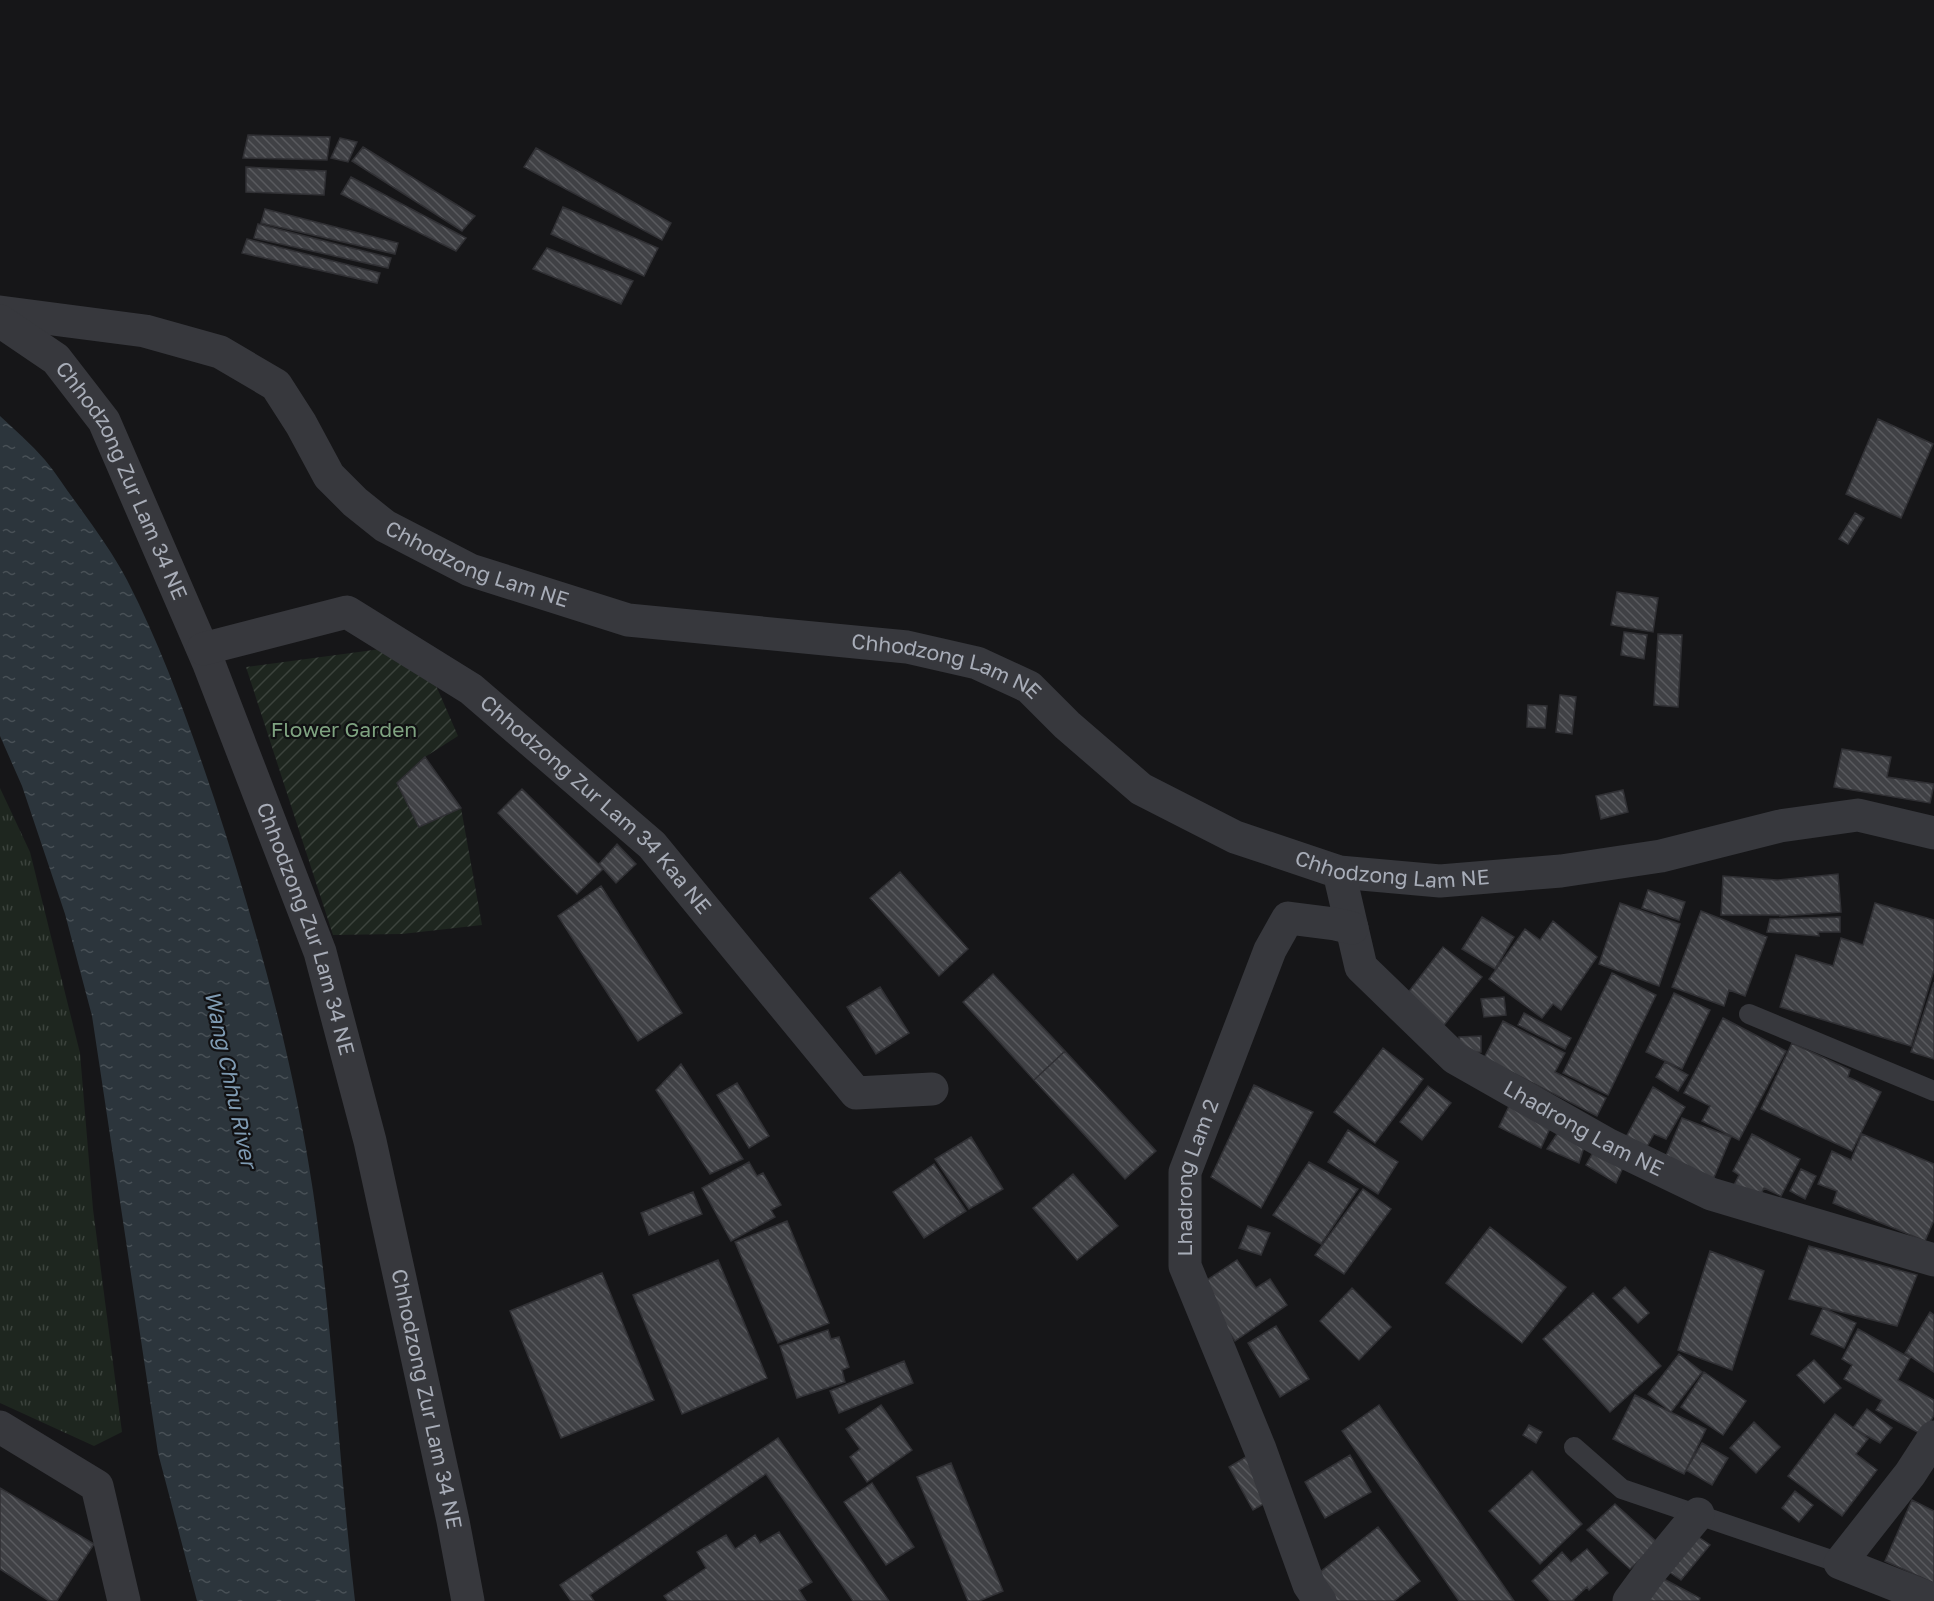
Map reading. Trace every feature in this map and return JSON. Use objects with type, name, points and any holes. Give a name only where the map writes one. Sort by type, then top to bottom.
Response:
[{"type":"street","name":"Chhodzong Lam NE","points":[[0,312],[144,331],[220,352],[276,385],[301,424],[329,476],[355,502],[385,526],[470,570],[628,620],[907,647],[977,663],[1029,687],[1067,725],[1141,789],[1235,837],[1339,872],[1440,881],[1562,871],[1661,856],[1780,826],[1858,815],[1934,833]]},
{"type":"street","name":"Chhodzong Zur Lam 34 NE","points":[[0,321],[56,359],[104,421],[203,649],[320,952],[370,1141],[468,1601]]},
{"type":"street","name":"Chhodzong Zur Lam 34 Kaa NE","points":[[203,649],[347,612],[471,689],[652,845],[856,1093],[932,1089]]},
{"type":"street","name":"Lhadrong Lam NE","points":[[1339,872],[1361,967],[1455,1058],[1607,1144],[1711,1194],[1934,1260]]},
{"type":"street","name":"Lhadrong Lam 2","points":[[1320,1601],[1309,1585],[1260,1449],[1185,1266],[1185,1172],[1270,950],[1288,918],[1352,928]]},
{"type":"street","points":[[0,1427],[97,1486],[124,1601]]},
{"type":"street","points":[[1934,1437],[1910,1474],[1840,1563],[1934,1600]]},
{"type":"street","points":[[1629,1601],[1651,1570],[1698,1514]]},
{"type":"lane","points":[[1749,1014],[1934,1091]]},
{"type":"lane","points":[[1574,1447],[1622,1489],[1840,1563]]},
{"type":"green space","name":"Flower Garden","points":[[418,644],[458,736],[425,757],[397,783],[419,827],[461,808],[482,925],[402,934],[333,935],[246,667]]},
{"type":"green space","points":[[0,788],[30,852],[80,1053],[93,1209],[122,1432],[94,1446],[0,1403]]},
{"type":"water","name":"Wang Chhu River","points":[[0,416],[49,465],[116,560],[127,580],[164,660],[185,715],[214,798],[259,944],[295,1091],[313,1191],[326,1293],[355,1601],[197,1601],[158,1453],[92,1016],[65,914],[22,786],[0,736]]},
{"type":"building","points":[[248,135],[330,137],[327,160],[243,158]]},
{"type":"building","points":[[340,138],[357,142],[348,162],[331,158]]},
{"type":"building","points":[[363,147],[475,216],[462,231],[352,161]]},
{"type":"building","points":[[536,148],[671,223],[662,240],[524,167]]},
{"type":"building","points":[[246,167],[326,171],[324,195],[246,192]]},
{"type":"building","points":[[351,177],[466,238],[456,251],[341,194]]},
{"type":"building","points":[[563,207],[658,248],[644,276],[551,234]]},
{"type":"building","points":[[265,209],[398,243],[395,254],[261,223]]},
{"type":"building","points":[[258,224],[391,258],[388,268],[254,238]]},
{"type":"building","points":[[247,239],[380,273],[377,283],[242,253]]},
{"type":"building","points":[[547,248],[633,281],[621,304],[533,269]]},
{"type":"building","points":[[1878,419],[1933,444],[1901,518],[1846,494]]},
{"type":"building","points":[[1855,513],[1864,518],[1848,544],[1839,539]]},
{"type":"building","points":[[1617,592],[1658,598],[1653,632],[1611,625]]},
{"type":"building","points":[[1624,632],[1647,635],[1644,659],[1621,655]]},
{"type":"building","points":[[1658,634],[1682,635],[1678,707],[1654,705]]},
{"type":"building","points":[[1560,695],[1576,697],[1572,734],[1556,732]]},
{"type":"building","points":[[1528,705],[1547,706],[1545,728],[1527,727]]},
{"type":"building","points":[[1842,749],[1891,757],[1887,777],[1934,784],[1930,803],[1834,787]]},
{"type":"building","points":[[425,757],[461,808],[419,827],[397,783]]},
{"type":"building","points":[[522,789],[603,869],[577,894],[498,813]]},
{"type":"building","points":[[1623,790],[1628,812],[1601,819],[1596,796]]},
{"type":"building","points":[[617,844],[636,864],[616,883],[599,864]]},
{"type":"building","points":[[900,872],[968,949],[939,976],[870,898]]},
{"type":"building","points":[[1838,874],[1841,912],[1780,916],[1721,915],[1723,876],[1777,880]]},
{"type":"building","points":[[601,886],[682,1013],[638,1041],[558,916]]},
{"type":"building","points":[[1648,890],[1685,902],[1679,920],[1642,908]]},
{"type":"building","points":[[1620,903],[1680,924],[1659,986],[1599,964]]},
{"type":"building","points":[[1875,903],[1934,920],[1934,970],[1911,1046],[1780,1007],[1796,955],[1833,966],[1841,938],[1863,945]]},
{"type":"building","points":[[1701,911],[1767,937],[1745,996],[1729,990],[1724,1006],[1672,987]]},
{"type":"building","points":[[1482,917],[1514,937],[1495,969],[1462,949]]},
{"type":"building","points":[[1840,917],[1840,932],[1818,932],[1819,936],[1767,932],[1770,919]]},
{"type":"building","points":[[1553,921],[1597,957],[1561,1010],[1553,1004],[1542,1018],[1489,979],[1525,929],[1540,940]]},
{"type":"building","points":[[1443,947],[1482,977],[1441,1029],[1403,999]]},
{"type":"building","points":[[1612,973],[1656,995],[1608,1095],[1563,1073]]},
{"type":"building","points":[[993,974],[1065,1051],[1034,1080],[963,1002]]},
{"type":"building","points":[[1934,982],[1934,1059],[1911,1052]]},
{"type":"building","points":[[880,987],[909,1033],[876,1054],[847,1007]]},
{"type":"building","points":[[1674,993],[1710,1010],[1682,1069],[1646,1052]]},
{"type":"building","points":[[1504,997],[1506,1015],[1484,1017],[1481,999]]},
{"type":"building","points":[[1524,1013],[1571,1038],[1565,1049],[1518,1025]]},
{"type":"building","points":[[1723,1018],[1786,1051],[1739,1140],[1702,1121],[1710,1106],[1684,1093]]},
{"type":"building","points":[[1503,1021],[1565,1053],[1555,1072],[1606,1098],[1597,1116],[1484,1058]]},
{"type":"building","points":[[1481,1036],[1481,1052],[1460,1053],[1459,1037]]},
{"type":"building","points":[[1792,1043],[1850,1070],[1848,1077],[1881,1092],[1852,1151],[1761,1109]]},
{"type":"building","points":[[1383,1048],[1423,1079],[1375,1143],[1334,1112]]},
{"type":"building","points":[[1065,1051],[1156,1151],[1125,1179],[1034,1080]]},
{"type":"building","points":[[1665,1062],[1688,1075],[1678,1091],[1656,1077]]},
{"type":"building","points":[[681,1064],[743,1159],[710,1174],[656,1090]]},
{"type":"building","points":[[737,1083],[769,1136],[749,1148],[717,1095]]},
{"type":"building","points":[[1254,1085],[1313,1112],[1261,1208],[1211,1177]]},
{"type":"building","points":[[1428,1086],[1451,1103],[1422,1140],[1400,1122]]},
{"type":"building","points":[[1653,1087],[1685,1107],[1666,1139],[1654,1134],[1645,1150],[1625,1139]]},
{"type":"building","points":[[1511,1102],[1553,1122],[1541,1148],[1499,1127]]},
{"type":"building","points":[[1682,1118],[1731,1137],[1710,1187],[1662,1165]]},
{"type":"building","points":[[1348,1130],[1398,1162],[1378,1194],[1328,1162]]},
{"type":"building","points":[[1559,1131],[1585,1144],[1579,1163],[1547,1149]]},
{"type":"building","points":[[1752,1134],[1800,1159],[1781,1196],[1764,1188],[1758,1200],[1733,1187],[1739,1175],[1733,1171]]},
{"type":"building","points":[[1862,1134],[1934,1164],[1934,1220],[1925,1241],[1833,1203],[1837,1191],[1818,1184],[1832,1151],[1851,1160]]},
{"type":"building","points":[[971,1137],[1003,1189],[969,1209],[935,1159]]},
{"type":"building","points":[[1595,1149],[1624,1165],[1616,1183],[1586,1165]]},
{"type":"building","points":[[749,1162],[757,1176],[763,1173],[781,1205],[771,1210],[775,1217],[731,1241],[702,1188]]},
{"type":"building","points":[[1309,1162],[1358,1189],[1321,1244],[1273,1215]]},
{"type":"building","points":[[934,1164],[966,1211],[924,1238],[893,1192]]},
{"type":"building","points":[[1801,1169],[1816,1176],[1805,1199],[1790,1191]]},
{"type":"building","points":[[1073,1174],[1118,1226],[1077,1260],[1033,1208]]},
{"type":"building","points":[[1363,1189],[1391,1209],[1344,1274],[1315,1255]]},
{"type":"building","points":[[693,1192],[702,1214],[649,1235],[641,1213]]},
{"type":"building","points":[[787,1221],[829,1323],[778,1343],[735,1242]]},
{"type":"building","points":[[1248,1226],[1270,1233],[1261,1255],[1239,1248]]},
{"type":"building","points":[[1490,1227],[1566,1287],[1522,1343],[1446,1283]]},
{"type":"building","points":[[1809,1246],[1917,1275],[1897,1326],[1789,1299]]},
{"type":"building","points":[[1710,1251],[1764,1271],[1732,1370],[1678,1350]]},
{"type":"building","points":[[718,1260],[767,1378],[682,1414],[633,1295]]},
{"type":"building","points":[[1237,1260],[1256,1288],[1270,1279],[1287,1305],[1235,1341],[1198,1286]]},
{"type":"building","points":[[602,1273],[654,1400],[561,1438],[510,1311]]},
{"type":"building","points":[[1625,1287],[1649,1313],[1638,1323],[1613,1298]]},
{"type":"building","points":[[1352,1288],[1391,1327],[1359,1360],[1320,1321]]},
{"type":"building","points":[[1593,1293],[1661,1366],[1610,1412],[1543,1339]]},
{"type":"building","points":[[1823,1308],[1856,1323],[1844,1348],[1811,1334]]},
{"type":"building","points":[[1930,1312],[1934,1315],[1934,1372],[1905,1353]]},
{"type":"building","points":[[1276,1326],[1309,1379],[1280,1397],[1248,1343]]},
{"type":"building","points":[[1858,1329],[1910,1358],[1898,1380],[1934,1400],[1934,1415],[1923,1435],[1876,1410],[1882,1400],[1844,1379],[1852,1365],[1842,1359]]},
{"type":"building","points":[[828,1330],[831,1339],[839,1337],[849,1367],[842,1370],[845,1382],[797,1398],[780,1346]]},
{"type":"building","points":[[1679,1354],[1702,1372],[1671,1412],[1648,1394]]},
{"type":"building","points":[[1814,1360],[1841,1388],[1824,1403],[1797,1375]]},
{"type":"building","points":[[904,1361],[913,1383],[839,1413],[830,1391]]},
{"type":"building","points":[[1704,1372],[1746,1401],[1723,1435],[1681,1407]]},
{"type":"building","points":[[1635,1395],[1706,1429],[1684,1474],[1613,1439]]},
{"type":"building","points":[[881,1405],[912,1450],[867,1482],[850,1457],[860,1449],[846,1429]]},
{"type":"building","points":[[1379,1405],[1514,1601],[1459,1601],[1342,1431]]},
{"type":"building","points":[[1867,1409],[1892,1428],[1880,1443],[1853,1428]]},
{"type":"building","points":[[1835,1414],[1868,1439],[1856,1454],[1877,1470],[1842,1516],[1788,1476]]},
{"type":"building","points":[[1754,1422],[1780,1447],[1756,1473],[1730,1448]]},
{"type":"building","points":[[1529,1425],[1542,1432],[1536,1443],[1523,1435]]},
{"type":"building","points":[[778,1438],[889,1601],[853,1601],[766,1474],[590,1595],[594,1601],[571,1601],[560,1585]]},
{"type":"building","points":[[1702,1443],[1728,1458],[1712,1485],[1686,1470]]},
{"type":"building","points":[[1249,1455],[1274,1498],[1253,1510],[1229,1467]]},
{"type":"building","points":[[1350,1455],[1371,1492],[1325,1518],[1305,1482]]},
{"type":"building","points":[[951,1463],[1003,1591],[979,1601],[968,1601],[917,1477]]},
{"type":"building","points":[[1532,1471],[1582,1524],[1540,1564],[1489,1511]]},
{"type":"building","points":[[872,1483],[914,1547],[886,1565],[844,1502]]},
{"type":"building","points":[[0,1488],[94,1544],[57,1601],[49,1601],[0,1569]]},
{"type":"building","points":[[1795,1491],[1813,1505],[1799,1522],[1782,1508]]},
{"type":"building","points":[[1912,1500],[1934,1511],[1934,1583],[1885,1561]]},
{"type":"building","points":[[1615,1504],[1658,1543],[1630,1569],[1587,1530]]},
{"type":"building","points":[[1378,1527],[1420,1581],[1394,1601],[1328,1601],[1311,1579]]},
{"type":"building","points":[[779,1532],[812,1582],[799,1590],[806,1601],[668,1601],[664,1596],[706,1568],[697,1552],[726,1535],[735,1549],[755,1535],[760,1543]]},
{"type":"building","points":[[1694,1534],[1710,1545],[1681,1580],[1665,1569]]},
{"type":"building","points":[[1587,1549],[1608,1573],[1589,1590],[1587,1587],[1574,1601],[1550,1601],[1532,1581],[1562,1552],[1571,1562]]},
{"type":"building","points":[[1660,1577],[1700,1598],[1699,1601],[1647,1601]]}]
